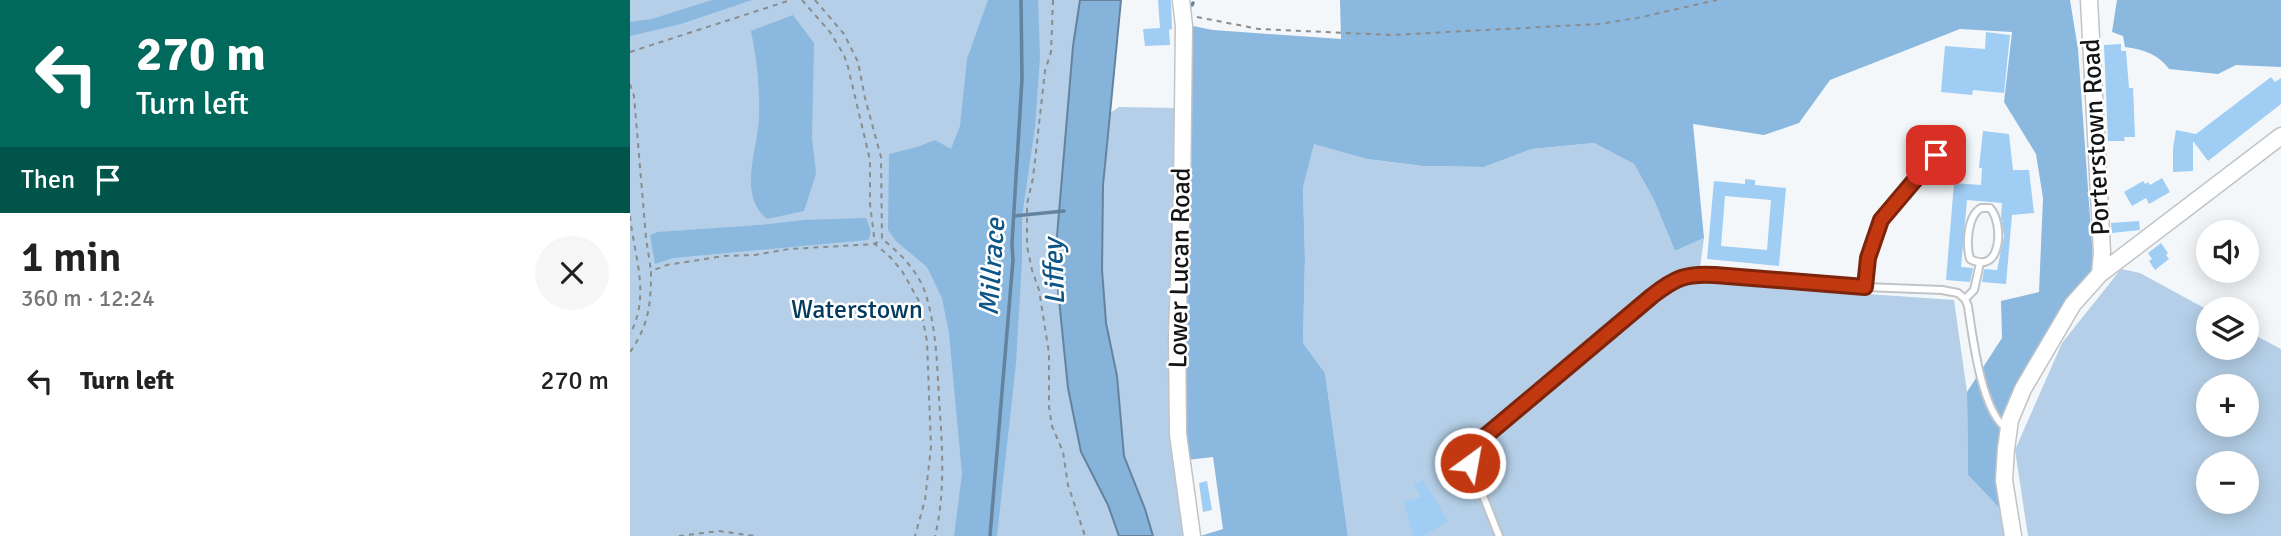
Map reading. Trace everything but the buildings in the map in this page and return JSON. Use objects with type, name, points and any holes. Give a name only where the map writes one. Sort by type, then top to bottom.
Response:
[{"type":"street","name":"Porterstown Road","points":[[2089,0],[2102,252],[2100,274]]},
{"type":"street","name":"Lower Lucan Road","points":[[1181,7],[1182,194],[1177,335],[1178,434],[1192,536]]},
{"type":"street","points":[[2013,536],[2004,480],[2009,429],[2023,389],[2073,304],[2100,274],[2281,136]]},
{"type":"lane","points":[[1865,287],[1868,258],[1881,220],[1936,155]]},
{"type":"lane","points":[[1980,208],[1990,208],[1997,219],[1995,254],[1992,259],[1980,263],[1970,258],[1967,251],[1971,219],[1980,208]]},
{"type":"lane","points":[[1965,299],[1974,290],[1980,263]]},
{"type":"lane","points":[[1499,536],[1470,463],[1470,454],[1476,444],[1666,284],[1680,277],[1698,274],[1958,293],[1965,299],[1976,358],[1988,400],[2000,425],[2009,429]]},
{"type":"path","points":[[630,52],[791,0]]},
{"type":"path","points":[[802,0],[830,32],[848,67],[870,160],[870,204],[875,244],[902,271],[919,301],[927,341],[931,447],[925,500],[915,536]]},
{"type":"path","points":[[816,0],[844,34],[858,62],[881,157],[882,239]]},
{"type":"path","points":[[1053,0],[1054,32],[1045,71],[1033,177],[1027,204],[1027,246],[1039,290],[1049,353],[1049,407],[1052,426],[1063,452],[1068,485],[1085,536]]},
{"type":"path","points":[[1181,7],[1259,29],[1391,35],[1599,24],[1717,0]]},
{"type":"path","points":[[630,84],[634,96],[651,271],[648,318],[644,331],[630,352]]},
{"type":"path","points":[[630,216],[640,272],[638,311],[630,334]]},
{"type":"path","points":[[651,271],[667,265],[724,256],[875,244],[882,239]]},
{"type":"path","points":[[882,239],[899,251],[917,277],[924,290],[934,333],[942,465],[941,503],[935,536]]},
{"type":"path","points":[[679,536],[719,531],[755,536]]},
{"type":"green space","name":"Waterstown","points":[[630,0],[1095,0],[1080,210],[1134,536],[630,536]]},
{"type":"green space","points":[[1119,107],[1176,108],[1168,375],[1175,464],[1186,536],[1153,536],[1124,456],[1117,376],[1106,323],[1101,236],[1108,125],[1110,113]]},
{"type":"green space","points":[[1314,143],[1367,159],[1423,166],[1484,167],[1532,149],[1594,143],[1634,164],[1654,200],[1675,251],[1704,238],[1698,282],[1954,300],[1967,392],[1968,475],[2006,515],[2007,536],[1348,536],[1325,373],[1303,343],[1303,188]]},
{"type":"green space","points":[[2121,269],[2140,273],[2196,303],[2196,360],[2259,360],[2259,337],[2281,349],[2281,536],[2028,536],[2015,450],[2062,343]]},
{"type":"shaded area","points":[[712,0],[752,0],[681,24],[630,36],[630,22],[652,19]]},
{"type":"shaded area","points":[[988,0],[1038,0],[1040,57],[1035,127],[1022,216],[1016,363],[997,536],[954,536],[962,474],[949,333],[942,298],[927,267],[896,241],[888,230],[889,154],[935,140],[951,149],[960,126],[967,59]]},
{"type":"shaded area","points":[[1080,0],[1121,0],[1103,186],[1102,269],[1106,323],[1117,376],[1124,456],[1153,536],[1119,536],[1108,505],[1081,452],[1068,388],[1055,260],[1073,46]]},
{"type":"shaded area","points":[[1340,0],[2070,0],[2078,49],[2094,272],[2017,387],[2006,515],[1968,475],[1967,392],[2002,338],[2001,301],[2039,292],[2043,198],[2036,154],[2004,102],[2012,32],[1960,29],[1830,80],[1799,123],[1764,135],[1693,124],[1704,238],[1675,251],[1654,200],[1634,164],[1594,143],[1532,149],[1484,167],[1423,166],[1367,159],[1314,144],[1303,188],[1303,343],[1325,373],[1348,536],[1200,536],[1223,529],[1213,457],[1187,460],[1183,377],[1193,26],[1213,30],[1341,39]]},
{"type":"shaded area","points":[[2117,0],[2281,0],[2281,67],[2236,65],[2218,74],[2169,69],[2150,53],[2125,47],[2123,36],[2112,32]]},
{"type":"shaded area","points":[[793,15],[814,43],[812,138],[816,174],[804,211],[767,219],[758,209],[751,184],[759,106],[758,74],[751,31]]},
{"type":"shaded area","points":[[866,218],[870,232],[868,240],[673,258],[655,264],[650,235],[658,232],[804,220]]},
{"type":"waterway","name":"Millrace","points":[[990,536],[1013,260],[1022,79],[1021,0]]},
{"type":"waterway","points":[[1014,216],[1064,211]]},
{"type":"route","points":[[1470,463],[1470,454],[1476,444],[1666,284],[1680,277],[1698,274],[1865,287],[1868,258],[1881,220],[1936,155]]},
{"type":"water label","name":"Liffey","points":[[1054,272]]}]
